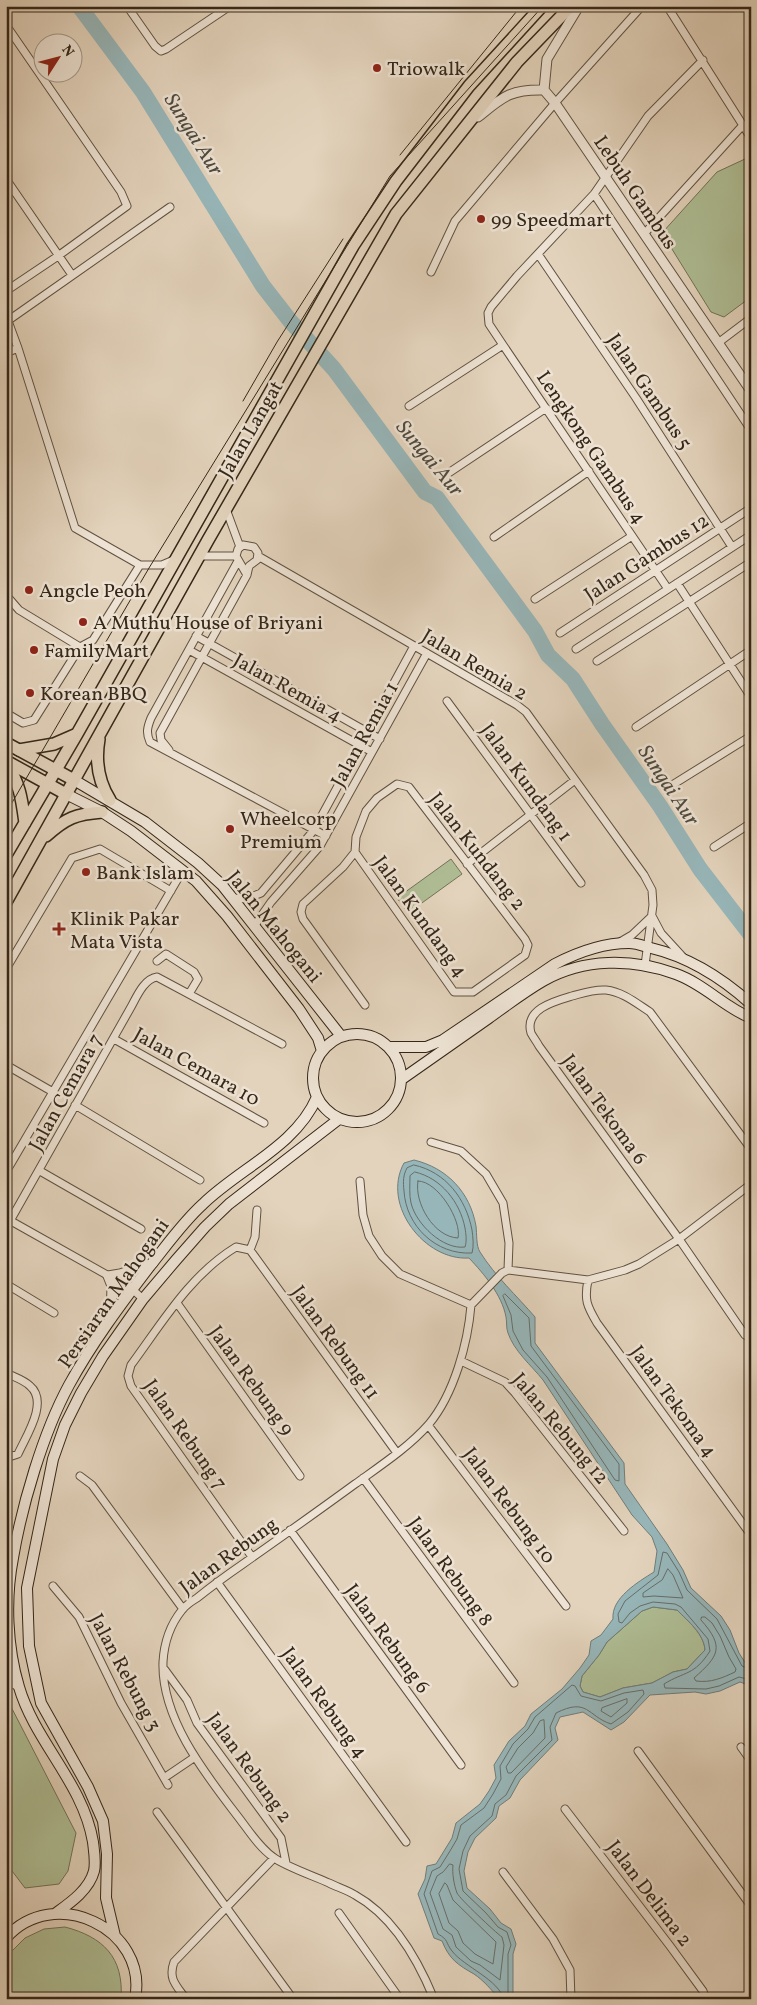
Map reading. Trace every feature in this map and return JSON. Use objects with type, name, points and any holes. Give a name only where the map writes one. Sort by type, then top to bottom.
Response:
[{"type":"main road","name":"Jalan Langat","points":[[6,855],[57,770],[353,246],[396,181],[469,86],[542,6]]},
{"type":"main road","name":"Jalan Langat","points":[[6,902],[226,509],[396,214],[517,62],[571,6]]},
{"type":"main road","points":[[100,733],[97,750],[99,776],[102,787],[110,800]]},
{"type":"main road","points":[[19,750],[54,744],[77,734]]},
{"type":"main road","points":[[6,743],[74,780]]},
{"type":"main road","points":[[6,762],[66,794]]},
{"type":"main road","points":[[6,762],[20,789],[25,823]]},
{"type":"main road","name":"Jalan Mahogani","points":[[74,780],[145,822],[204,868],[234,898],[341,1036]]},
{"type":"main road","name":"Jalan Mahogani","points":[[66,794],[102,812],[131,831],[183,870],[209,894],[299,1008],[318,1038],[322,1051]]},
{"type":"main road","points":[[38,843],[62,822],[73,816],[102,812]]},
{"type":"main road","points":[[389,1047],[426,1047],[443,1040],[556,964],[571,956],[612,944],[630,943],[670,952],[684,958],[731,987],[751,1004]]},
{"type":"main road","points":[[402,1079],[545,980],[573,969],[605,962],[645,965],[690,980],[741,1014],[751,1018]]},
{"type":"main road","points":[[358,1033],[375,1037],[389,1047],[399,1062],[402,1079],[399,1094],[392,1106],[381,1116],[368,1121],[353,1122],[339,1118],[326,1110],[317,1097],[313,1085],[316,1061],[322,1051],[330,1042],[341,1036],[358,1033]]},
{"type":"main road","name":"Persiaran Mahogani","points":[[56,1914],[76,1898],[93,1872],[93,1845],[84,1807],[30,1713],[19,1688],[12,1651],[8,1613],[9,1585],[18,1531],[39,1458],[68,1387],[132,1289],[186,1221],[204,1202],[280,1143],[303,1122],[311,1111],[317,1097]]},
{"type":"main road","name":"Persiaran Mahogani","points":[[115,1936],[106,1898],[107,1854],[103,1821],[88,1787],[41,1703],[29,1646],[26,1588],[54,1459],[65,1425],[82,1392],[103,1356],[143,1299],[205,1227],[229,1204],[339,1118]]},
{"type":"main road","points":[[6,1938],[20,1926],[31,1920],[56,1914],[72,1914],[88,1918],[115,1936],[125,1949],[132,1963],[135,1979],[135,1999]]},
{"type":"street","points":[[127,6],[160,51],[166,49],[230,6]]},
{"type":"street","points":[[463,130],[496,102],[508,95],[524,90],[544,90],[547,59],[579,6]]},
{"type":"street","points":[[431,272],[455,222],[555,103],[642,6]]},
{"type":"street","points":[[667,6],[751,138]]},
{"type":"street","points":[[6,25],[121,192],[127,206],[6,291]]},
{"type":"street","points":[[538,254],[594,194],[648,116],[703,60]]},
{"type":"street","name":"Lebuh Gambus","points":[[544,90],[555,103],[751,391]]},
{"type":"street","points":[[644,234],[743,125]]},
{"type":"street","points":[[6,179],[72,276]]},
{"type":"street","points":[[594,194],[751,430]]},
{"type":"street","points":[[170,207],[7,321],[18,348],[75,528],[140,565],[162,565],[177,559]]},
{"type":"street","name":"Lengkong Gambus 4","points":[[538,254],[491,307],[488,313],[489,324],[668,589]]},
{"type":"street","name":"Jalan Gambus 5","points":[[538,254],[636,398],[732,547]]},
{"type":"street","points":[[718,343],[751,318]]},
{"type":"street","points":[[409,406],[502,345]]},
{"type":"street","points":[[6,353],[18,348]]},
{"type":"street","points":[[447,474],[546,408]]},
{"type":"street","points":[[494,537],[589,471]]},
{"type":"street","name":"Jalan Gambus 12","points":[[560,632],[751,508]]},
{"type":"street","points":[[226,509],[240,547],[237,559],[148,725],[147,732],[150,742],[326,836]]},
{"type":"street","points":[[576,649],[751,535]]},
{"type":"street","points":[[535,599],[632,536]]},
{"type":"street","name":"Jalan Remia 2","points":[[240,547],[247,544],[254,547],[258,556],[517,705],[526,712],[644,875],[652,890],[652,916],[645,965]]},
{"type":"street","points":[[200,556],[237,559]]},
{"type":"street","points":[[170,752],[161,740],[160,733],[247,574],[249,566],[255,563],[258,556]]},
{"type":"street","points":[[237,559],[247,574]]},
{"type":"street","points":[[597,661],[751,562]]},
{"type":"street","points":[[6,713],[23,722],[34,720],[80,647],[93,640],[140,565]]},
{"type":"street","points":[[677,583],[751,697]]},
{"type":"street","points":[[6,595],[19,610],[80,647]]},
{"type":"street","name":"Jalan Remia 4","points":[[196,636],[380,739]]},
{"type":"street","name":"Jalan Remia 1","points":[[234,898],[246,899],[261,893],[314,830],[414,646]]},
{"type":"street","name":"Jalan Remia 4","points":[[189,650],[372,752]]},
{"type":"street","points":[[636,727],[751,650]]},
{"type":"street","name":"Jalan Remia 1","points":[[255,925],[271,902],[320,846],[427,653]]},
{"type":"street","name":"Jalan Kundang 1","points":[[447,701],[580,882]]},
{"type":"street","points":[[669,787],[751,736]]},
{"type":"street","points":[[467,864],[575,780]]},
{"type":"street","name":"Jalan Kundang 2","points":[[355,852],[356,837],[366,811],[377,798],[397,784],[409,787],[528,945]]},
{"type":"street","points":[[714,847],[751,823]]},
{"type":"street","points":[[6,969],[72,858],[100,849],[171,891]]},
{"type":"street","points":[[355,852],[343,867],[303,904],[301,912],[303,919],[365,1005]]},
{"type":"street","name":"Jalan Kundang 4","points":[[355,852],[454,992],[473,992],[525,955],[528,945]]},
{"type":"street","points":[[6,1172],[183,870]]},
{"type":"street","points":[[612,944],[632,935],[652,916],[661,932],[684,958]]},
{"type":"street","points":[[157,960],[166,954],[194,972],[198,979],[189,994],[282,1044]]},
{"type":"street","name":"Jalan Cemara 7","points":[[6,1228],[142,988],[151,978],[157,977],[189,994]]},
{"type":"street","name":"Jalan Tekoma 6","points":[[751,1149],[650,1012],[626,996],[606,990],[595,990],[554,1001],[535,1012],[532,1018],[531,1032],[539,1046],[679,1239],[745,1336],[751,1338]]},
{"type":"street","name":"Jalan Cemara 10","points":[[114,1039],[264,1122]]},
{"type":"street","points":[[6,1065],[53,1092]]},
{"type":"street","points":[[75,1105],[200,1180]]},
{"type":"street","points":[[360,1181],[362,1215],[369,1236],[382,1256],[400,1274],[471,1304],[505,1271],[509,1243],[503,1203],[486,1174],[462,1151],[431,1142]]},
{"type":"street","points":[[40,1170],[141,1229]]},
{"type":"street","points":[[505,1271],[588,1280],[640,1264],[679,1239],[751,1184]]},
{"type":"street","points":[[176,1303],[203,1272],[224,1254],[236,1247],[250,1250],[255,1237],[257,1210]]},
{"type":"street","points":[[11,1221],[132,1289],[143,1299]]},
{"type":"street","name":"Jalan Rebung 11","points":[[250,1250],[397,1452]]},
{"type":"street","points":[[108,1276],[120,1274],[153,1262]]},
{"type":"street","points":[[108,1276],[112,1286],[111,1320]]},
{"type":"street","name":"Jalan Tekoma 4","points":[[588,1280],[585,1294],[588,1306],[597,1322],[751,1535]]},
{"type":"street","points":[[6,1284],[54,1313]]},
{"type":"street","name":"Jalan Rebung 9","points":[[176,1303],[300,1476]]},
{"type":"street","name":"Jalan Rebung 7","points":[[176,1303],[131,1365],[128,1376],[131,1386],[252,1557]]},
{"type":"street","name":"Jalan Rebung","points":[[434,1999],[412,1954],[398,1933],[377,1910],[356,1896],[274,1858],[256,1840],[195,1757],[176,1720],[167,1694],[163,1668],[167,1636],[183,1609],[217,1582],[363,1478],[428,1425],[438,1411],[461,1361],[471,1304]]},
{"type":"street","name":"Jalan Rebung 12","points":[[461,1361],[505,1382],[624,1531]]},
{"type":"street","points":[[6,1373],[30,1386],[37,1393],[39,1404],[18,1454],[6,1458]]},
{"type":"street","name":"Jalan Rebung 10","points":[[428,1425],[566,1606]]},
{"type":"street","points":[[80,1476],[92,1485],[183,1609]]},
{"type":"street","name":"Jalan Rebung 8","points":[[363,1478],[514,1683]]},
{"type":"street","name":"Jalan Rebung 6","points":[[290,1530],[461,1765]]},
{"type":"street","name":"Jalan Rebung 4","points":[[217,1582],[406,1842]]},
{"type":"street","name":"Jalan Rebung 3","points":[[53,1586],[79,1616],[121,1703],[168,1786]]},
{"type":"street","name":"Jalan Rebung 2","points":[[163,1668],[187,1700],[197,1723],[281,1838],[286,1863]]},
{"type":"street","points":[[6,1681],[19,1688]]},
{"type":"street","points":[[741,1747],[751,1761]]},
{"type":"street","points":[[638,1751],[751,1906]]},
{"type":"street","points":[[164,1778],[195,1757]]},
{"type":"street","name":"Jalan Delima 2","points":[[565,1809],[670,1946],[703,1991],[706,1999]]},
{"type":"street","points":[[157,1812],[293,1999]]},
{"type":"street","points":[[186,1999],[173,1981],[170,1973],[174,1962],[274,1858]]},
{"type":"street","points":[[503,1872],[553,1939],[570,1970],[571,1999]]},
{"type":"street","points":[[339,1913],[400,1999]]},
{"type":"green space","points":[[745,159],[751,171],[751,297],[724,317],[711,312],[662,233],[717,172]]},
{"type":"green space","points":[[451,859],[462,874],[408,913],[397,898]]},
{"type":"green space","points":[[653,1607],[677,1610],[699,1633],[705,1650],[687,1669],[673,1672],[652,1683],[623,1688],[600,1697],[583,1692],[580,1686],[582,1676],[607,1642],[642,1611]]},
{"type":"green space","points":[[6,1697],[76,1833],[68,1871],[59,1884],[25,1888],[6,1863]]},
{"type":"green space","points":[[65,1927],[78,1931],[100,1943],[115,1960],[121,1984],[121,1999],[6,1999],[6,1962],[11,1952],[25,1938],[44,1929]]},
{"type":"water","points":[[414,1160],[437,1169],[447,1175],[462,1192],[473,1214],[480,1252],[499,1278],[535,1317],[535,1343],[624,1463],[625,1484],[667,1544],[683,1570],[691,1588],[721,1616],[730,1630],[739,1653],[746,1664],[751,1666],[751,1686],[740,1682],[720,1691],[706,1694],[695,1692],[650,1695],[624,1722],[611,1730],[583,1712],[560,1717],[555,1728],[558,1740],[520,1780],[510,1798],[499,1806],[496,1818],[475,1838],[468,1852],[464,1871],[467,1888],[490,1909],[501,1923],[511,1929],[516,1944],[513,1954],[513,1999],[499,1999],[481,1979],[455,1961],[442,1941],[434,1938],[418,1894],[425,1879],[427,1866],[436,1864],[452,1838],[456,1823],[480,1804],[489,1791],[496,1778],[494,1765],[509,1741],[525,1726],[531,1714],[562,1689],[580,1668],[589,1655],[591,1641],[601,1635],[613,1619],[616,1604],[627,1591],[654,1572],[657,1551],[652,1537],[632,1515],[543,1380],[514,1346],[507,1331],[506,1317],[501,1301],[486,1278],[469,1258],[453,1257],[437,1250],[423,1240],[411,1227],[403,1212],[398,1196],[398,1179],[404,1163]],"holes":[[[653,1607],[677,1610],[699,1633],[704,1644],[705,1650],[687,1669],[673,1672],[652,1683],[623,1688],[600,1697],[583,1692],[580,1686],[582,1676],[607,1642],[642,1611]]]},
{"type":"waterway","name":"Sungai Aur","points":[[79,6],[143,92],[263,286],[291,322],[334,369],[425,492],[437,498],[535,631],[548,655],[573,679],[602,724],[660,806],[700,869],[751,935]]},
{"type":"tram line","points":[[400,155],[521,6]]},
{"type":"tram line","points":[[6,813],[149,568],[390,176],[543,6]]},
{"type":"tram line","points":[[243,401],[277,342],[343,239]]},
{"type":"place","name":"Triowalk","points":[[377,68]]},
{"type":"place","name":"99 Speedmart","points":[[481,219]]},
{"type":"place","name":"Angcle Peoh","points":[[29,590]]},
{"type":"place","name":"A Muthu House of Briyani","points":[[83,622]]},
{"type":"place","name":"FamilyMart","points":[[34,650]]},
{"type":"place","name":"Korean BBQ","points":[[30,693]]},
{"type":"place","name":"Wheelcorp Premium","points":[[230,829]]},
{"type":"place","name":"Bank Islam","points":[[86,872]]},
{"type":"place","name":"Klinik Pakar Mata Vista","points":[[59,929]]}]
